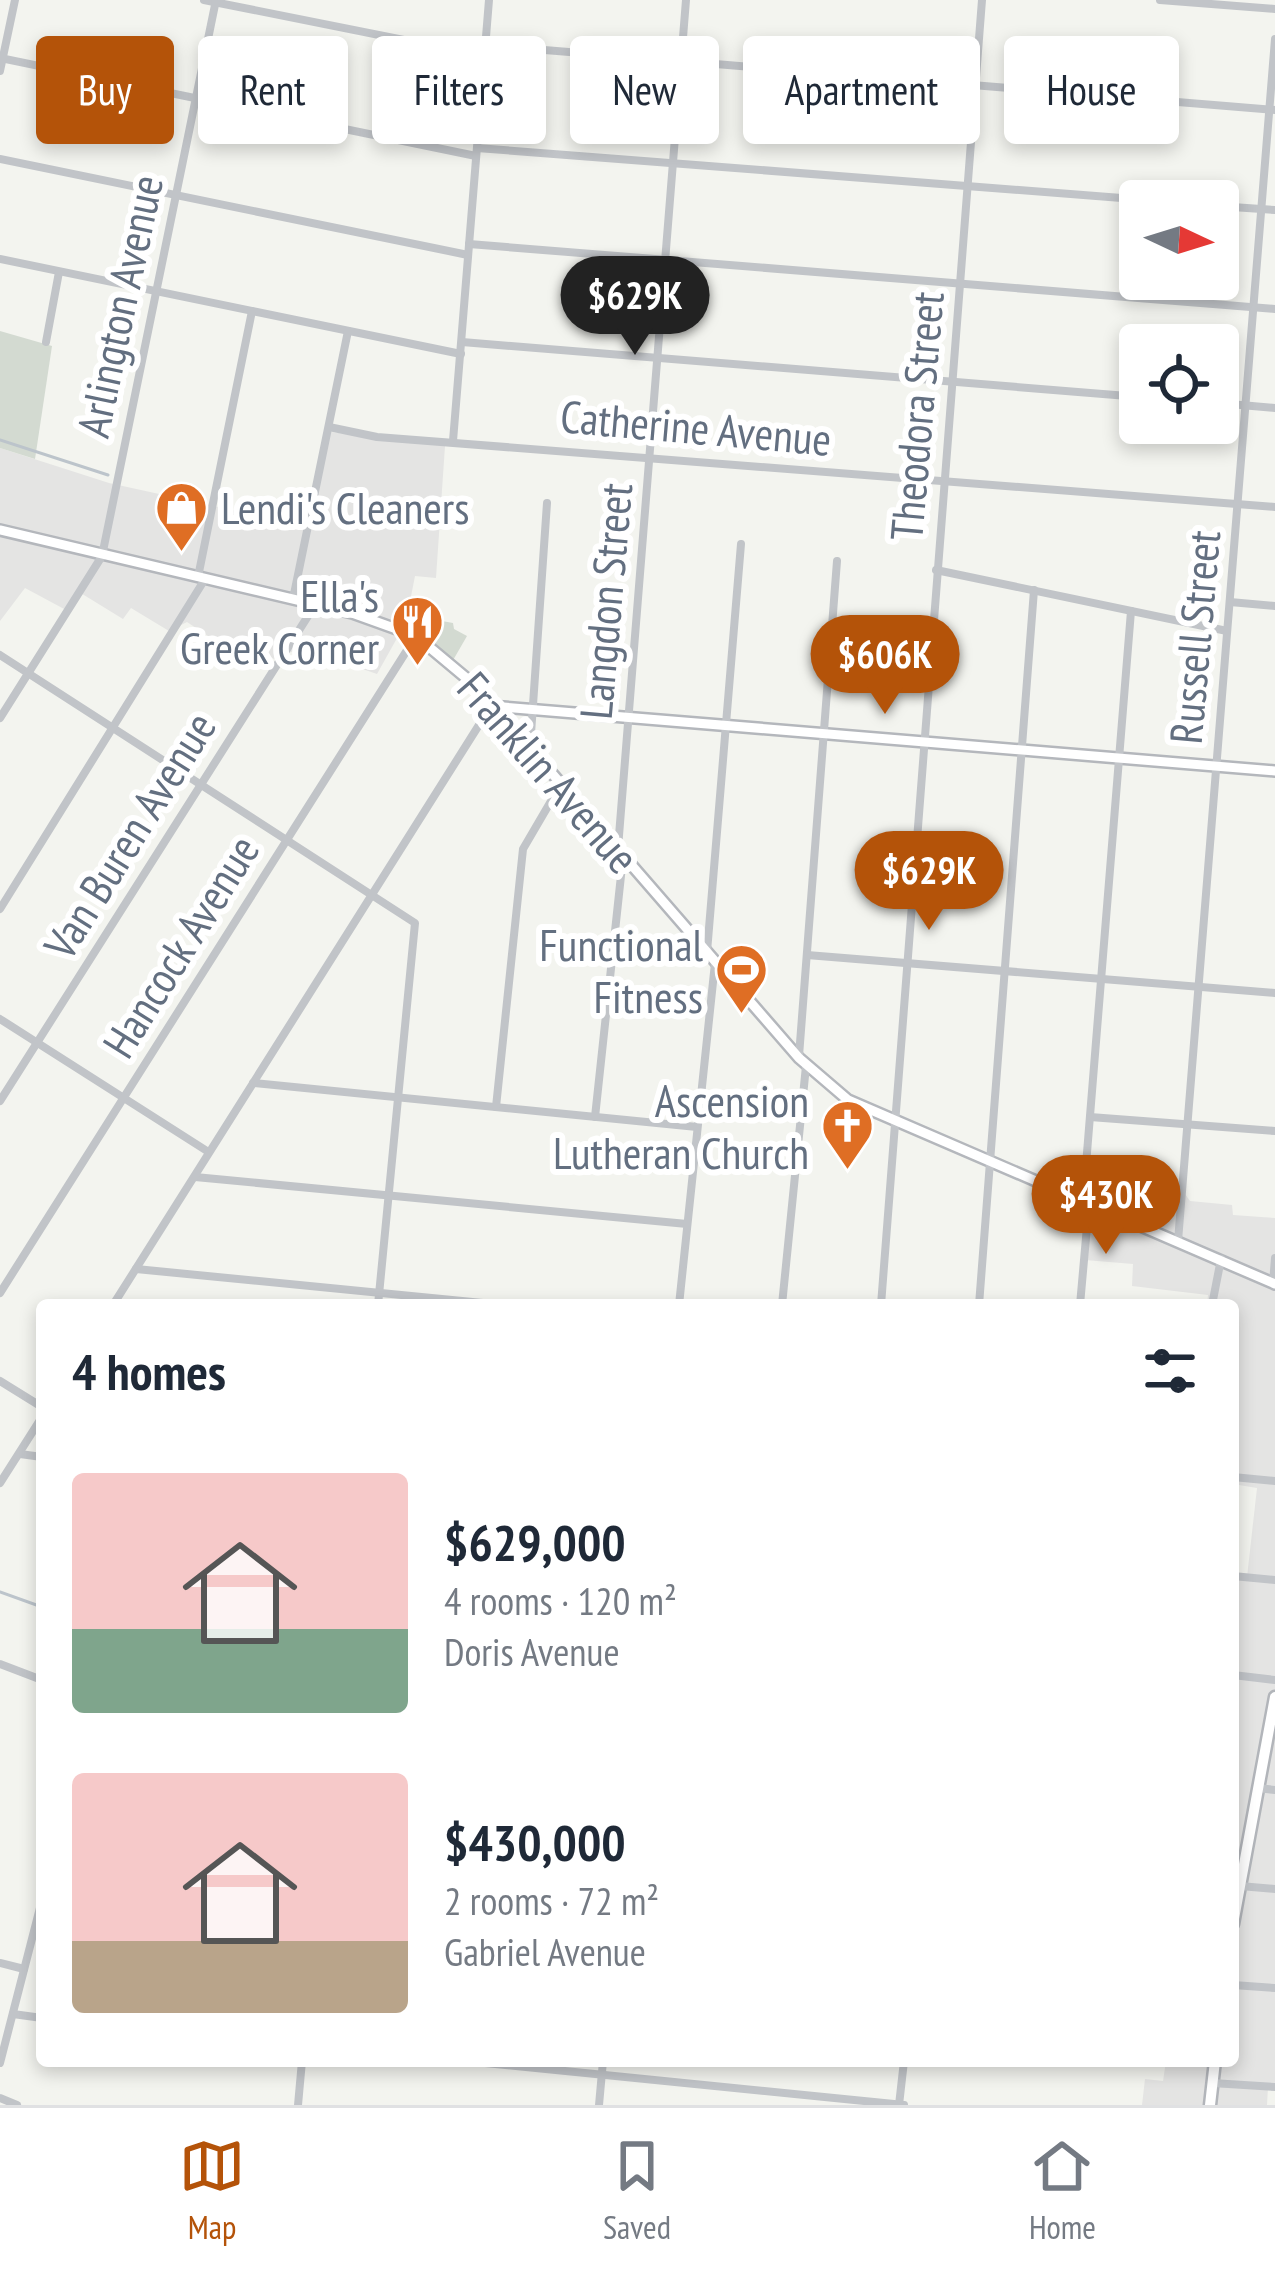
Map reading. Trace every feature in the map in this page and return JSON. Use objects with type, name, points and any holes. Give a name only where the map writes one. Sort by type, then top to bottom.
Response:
[{"type":"main road","name":"Franklin Avenue","points":[[0,530],[315,604],[416,636],[452,662],[802,1062],[848,1100],[1274,1283]]},
{"type":"main road","points":[[491,706],[1275,771]]},
{"type":"main road","points":[[1239,1891],[1275,1697]]},
{"type":"main road","points":[[1210,2105],[1214,2067]]},
{"type":"street","points":[[0,71],[15,0]]},
{"type":"street","points":[[204,0],[404,36]]},
{"type":"street","points":[[486,36],[489,0]]},
{"type":"street","name":"Langdon Street","points":[[683,36],[686,0]]},
{"type":"street","name":"Theodora Street","points":[[979,36],[982,0]]},
{"type":"street","points":[[1160,0],[1275,9]]},
{"type":"street","name":"Arlington Avenue","points":[[102,556],[215,1]]},
{"type":"street","name":"Russell Street","points":[[1178,1241],[1275,39]]},
{"type":"street","points":[[1,59],[476,152],[673,162],[1119,198]]},
{"type":"street","points":[[980,86],[1272,109]]},
{"type":"street","points":[[453,441],[477,144]]},
{"type":"street","name":"Langdon Street","points":[[595,1117],[674,144]]},
{"type":"street","name":"Theodora Street","points":[[881,1299],[970,144]]},
{"type":"street","points":[[0,159],[469,249],[1275,309]]},
{"type":"street","points":[[1239,207],[1275,210]]},
{"type":"street","points":[[0,259],[461,354]]},
{"type":"street","points":[[46,342],[59,272]]},
{"type":"street","points":[[0,909],[115,728],[201,578],[252,311]]},
{"type":"street","points":[[293,599],[348,331]]},
{"type":"street","points":[[461,343],[1119,395]]},
{"type":"street","points":[[1239,405],[1275,408]]},
{"type":"street","name":"Catherine Avenue","points":[[328,427],[377,437],[1275,507]]},
{"type":"street","points":[[530,749],[547,503]]},
{"type":"street","points":[[707,953],[741,544]]},
{"type":"street","points":[[0,718],[102,556]]},
{"type":"street","points":[[782,1299],[838,561]]},
{"type":"street","points":[[936,570],[1227,631]]},
{"type":"street","points":[[980,1299],[1034,590]]},
{"type":"street","points":[[1229,602],[1275,606]]},
{"type":"street","name":"Van Buren Avenue","points":[[0,1101],[315,604]]},
{"type":"street","points":[[1080,1299],[1090,1117],[1131,611]]},
{"type":"street","name":"Hancock Avenue","points":[[0,1293],[416,636]]},
{"type":"street","points":[[0,655],[412,919],[415,928],[379,1299]]},
{"type":"street","points":[[117,1299],[491,706]]},
{"type":"street","points":[[496,1107],[523,849],[561,784]]},
{"type":"street","points":[[807,955],[1275,993]]},
{"type":"street","points":[[680,1299],[715,963]]},
{"type":"street","points":[[0,1019],[208,1151]]},
{"type":"street","points":[[253,1083],[697,1127]]},
{"type":"street","points":[[1090,1117],[1275,1131]]},
{"type":"street","points":[[195,1177],[687,1224]]},
{"type":"street","points":[[1274,1283],[1275,1258]]},
{"type":"street","points":[[1213,1299],[1221,1259]]},
{"type":"street","points":[[136,1269],[442,1299]]},
{"type":"street","points":[[0,1381],[36,1403]]},
{"type":"street","points":[[0,1483],[36,1427]]},
{"type":"street","points":[[19,1454],[36,1455]]},
{"type":"street","points":[[1239,1478],[1275,1481]]},
{"type":"street","points":[[1239,1577],[1275,1580]]},
{"type":"street","points":[[0,1666],[36,1678]]},
{"type":"street","points":[[1239,1677],[1275,1680]]},
{"type":"street","points":[[1257,1788],[1275,1790]]},
{"type":"street","points":[[1240,1886],[1275,1889]]},
{"type":"street","points":[[0,2063],[36,1932]]},
{"type":"street","points":[[0,1963],[24,1969]]},
{"type":"street","points":[[1239,1985],[1275,1988]]},
{"type":"street","points":[[13,2014],[36,2017]]},
{"type":"street","points":[[298,2105],[301,2067]]},
{"type":"street","points":[[528,2067],[901,2105],[904,2067]]},
{"type":"street","points":[[598,2105],[603,2067]]},
{"type":"street","points":[[1212,2083],[1275,2087]]},
{"type":"street","points":[[0,2098],[17,2105]]},
{"type":"shaded area","points":[[0,331],[52,346],[35,459],[0,448]]},
{"type":"shaded area","points":[[331,432],[445,446],[436,578],[415,576],[406,622],[377,674],[301,648],[274,659],[247,643],[232,640],[226,648],[187,622],[169,631],[131,608],[123,619],[79,592],[66,610],[25,588],[0,621],[0,448],[109,483],[305,526]]},
{"type":"shaded area","points":[[442,621],[453,623],[454,629],[467,636],[452,662],[421,639],[430,623],[441,628]]},
{"type":"shaded area","points":[[1086,1161],[1130,1166],[1130,1180],[1178,1184],[1190,1201],[1232,1205],[1233,1215],[1275,1218],[1275,2086],[1268,2087],[1267,2105],[1142,2105],[1145,2079],[1163,2081],[1165,2067],[1239,2067],[1239,1576],[1247,1577],[1257,1488],[1239,1485],[1239,1299],[1208,1299],[1208,1295],[1132,1286],[1133,1264],[1085,1260],[1091,1207],[1083,1204]]},
{"type":"waterway","points":[[0,440],[108,475]]},
{"type":"waterway","points":[[0,1592],[36,1605]]},
{"type":"place","name":"Lendi's Cleaners","points":[[182,553]]},
{"type":"place","name":"Ella's Greek Corner","points":[[418,667]]},
{"type":"place","name":"Functional Fitness","points":[[742,1016]]},
{"type":"place","name":"Ascension Lutheran Church","points":[[848,1172]]}]
